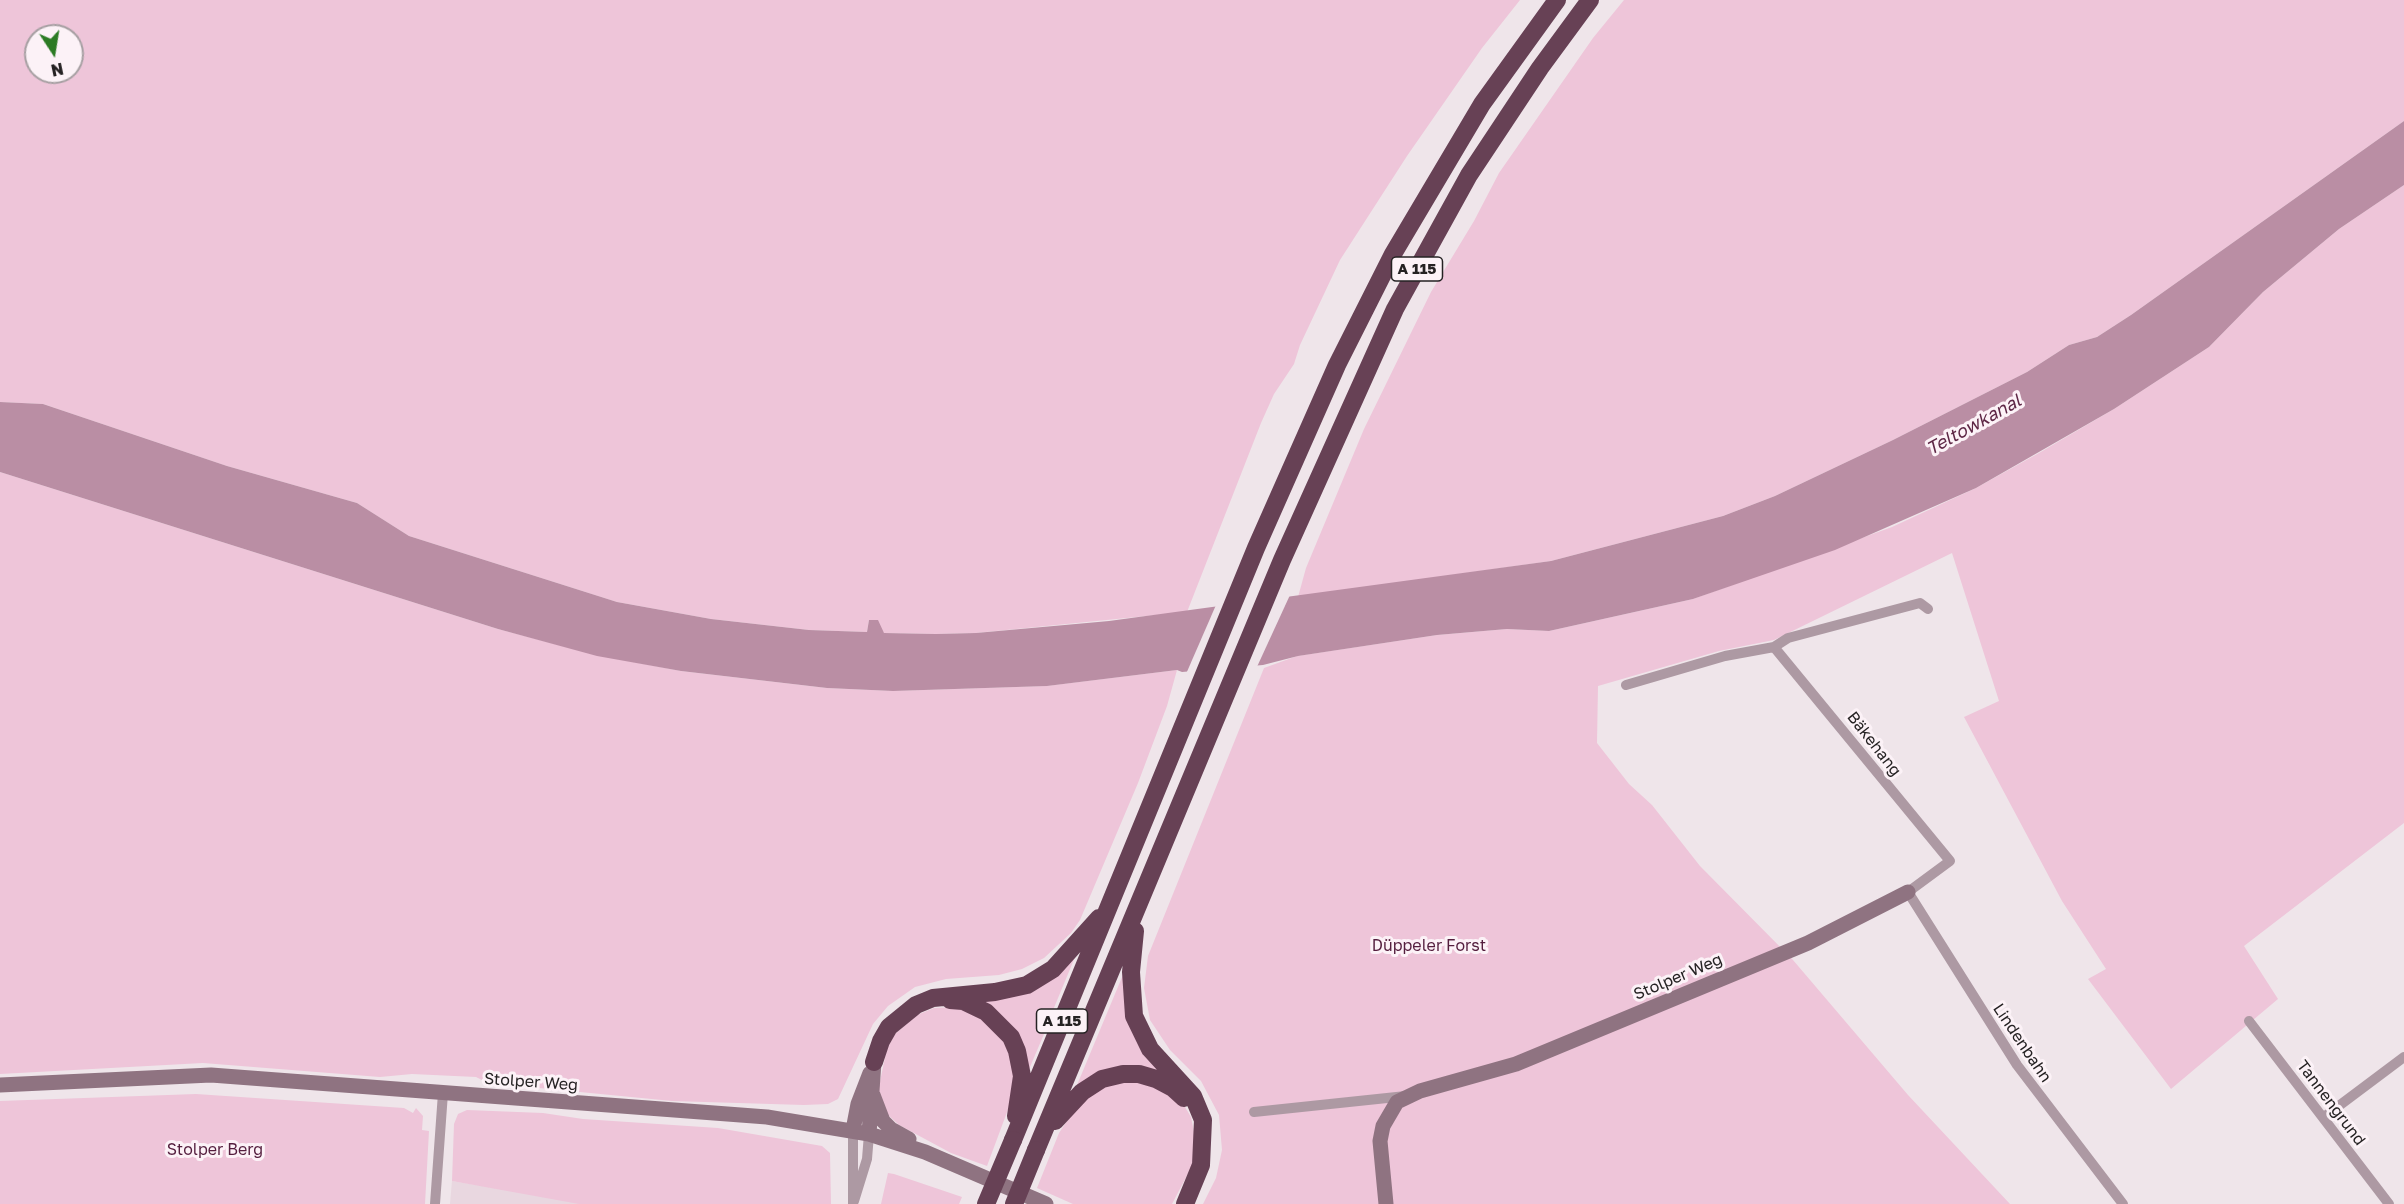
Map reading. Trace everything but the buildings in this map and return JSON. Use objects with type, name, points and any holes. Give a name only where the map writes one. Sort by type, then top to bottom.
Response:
[{"type":"highway","name":"A 115","points":[[986,1204],[1256,548],[1337,365],[1393,254],[1482,104],[1557,0]]},
{"type":"highway","name":"A 115","points":[[1014,1204],[1282,560],[1391,319],[1440,225],[1504,122],[1590,0]]},
{"type":"highway","points":[[874,1062],[881,1041],[890,1027],[916,1005],[933,998],[995,992],[1027,985],[1053,969],[1072,951],[1112,902]]},
{"type":"highway","points":[[1137,912],[1131,972],[1134,1016],[1150,1049],[1193,1096],[1203,1120],[1201,1165],[1185,1200]]},
{"type":"highway","points":[[933,998],[963,1001],[986,1012],[1011,1037],[1017,1051],[1022,1076],[1013,1140]]},
{"type":"highway","points":[[1039,1144],[1067,1105],[1082,1092],[1102,1079],[1123,1074],[1139,1074],[1173,1088],[1203,1120]]},
{"type":"street","points":[[1626,685],[1725,656],[1774,646],[1788,638],[1920,603],[1928,609]]},
{"type":"street","name":"Bäkehang","points":[[1774,646],[1950,861]]},
{"type":"street","name":"Stolper Weg","points":[[1254,1112],[1407,1096],[1516,1064],[1849,925],[1908,892],[1950,861]]},
{"type":"street","name":"Lindenbahn","points":[[1908,892],[2017,1065],[2123,1204]]},
{"type":"street","name":"Tannengrund","points":[[2249,1021],[2389,1204]]},
{"type":"street","points":[[2324,1117],[2404,1057]]},
{"type":"street","points":[[874,1062],[867,1159],[853,1204],[853,1130],[858,1104],[874,1062]]},
{"type":"street","name":"Stolper Weg","points":[[0,1085],[211,1075],[745,1115],[869,1134],[925,1152],[1046,1204]]},
{"type":"street","points":[[435,1204],[443,1093]]},
{"type":"street","points":[[873,1095],[883,1121],[891,1129],[918,1143],[925,1152]]},
{"type":"street","points":[[1386,1204],[1381,1162],[1383,1126],[1397,1102],[1407,1096]]},
{"type":"shaded area","points":[[452,1181],[580,1202],[579,1204],[450,1204]]},
{"type":"green space","points":[[0,0],[1520,0],[1482,48],[1407,156],[1340,260],[1300,345],[1294,364],[1274,394],[1261,423],[1187,612],[976,633],[936,634],[884,633],[869,620],[867,632],[809,630],[711,619],[617,602],[409,536],[357,503],[227,466],[43,404],[0,402]]},
{"type":"green space","points":[[1624,0],[2404,0],[2404,121],[2097,337],[2069,345],[2027,372],[1893,440],[1775,496],[1723,516],[1551,561],[1298,597],[1306,568],[1364,429],[1431,292],[1474,221],[1499,173],[1593,38]]},
{"type":"green space","name":"Düppeler Forst","points":[[2404,185],[2404,823],[2244,946],[2278,999],[2171,1089],[2088,979],[2106,969],[2062,901],[1964,717],[1999,701],[1952,553],[1774,640],[1719,651],[1598,686],[1597,743],[1629,784],[1652,805],[1700,866],[1793,960],[1908,1095],[2010,1204],[1203,1204],[1216,1178],[1222,1150],[1219,1115],[1201,1081],[1170,1050],[1150,1020],[1144,988],[1148,956],[1264,668],[1297,656],[1437,635],[1507,629],[1549,631],[1693,599],[1892,527],[1976,488],[2039,453],[2114,409],[2209,347],[2263,292],[2339,229]]},
{"type":"green space","points":[[0,472],[498,629],[597,655],[681,671],[827,688],[893,691],[1046,686],[1177,670],[1167,706],[1138,783],[1080,920],[1071,933],[1044,958],[1022,969],[999,975],[946,979],[915,987],[888,1006],[873,1024],[838,1099],[828,1104],[672,1101],[488,1083],[476,1077],[412,1074],[380,1077],[203,1063],[0,1074]]},
{"type":"green space","points":[[1075,957],[1051,1015],[1048,1015],[1044,1026],[1047,1027],[1027,1074],[976,1003]]},
{"type":"green space","points":[[1125,970],[1125,994],[1177,1084],[1146,1073],[1072,1097]]},
{"type":"green space","points":[[953,1007],[972,1012],[1001,1035],[1014,1066],[1013,1096],[987,1166],[951,1153],[899,1125],[887,1114],[878,1091],[887,1048],[895,1034],[917,1015],[934,1008]]},
{"type":"green space","points":[[1128,1081],[1159,1087],[1185,1107],[1191,1117],[1196,1142],[1192,1166],[1172,1204],[1073,1204],[1037,1188],[1059,1133],[1077,1106],[1105,1085]]},
{"type":"green space","name":"Stolper Berg","points":[[196,1094],[404,1108],[413,1113],[416,1108],[423,1116],[422,1130],[429,1131],[425,1204],[0,1204],[0,1101]]},
{"type":"green space","points":[[467,1110],[543,1113],[583,1119],[718,1128],[822,1146],[830,1153],[831,1204],[579,1204],[452,1181],[454,1124],[458,1114]]},
{"type":"green space","points":[[888,1173],[962,1197],[959,1204],[881,1204]]},
{"type":"water","name":"Teltowkanal","points":[[2404,121],[2404,185],[2339,229],[2263,292],[2209,347],[2114,409],[1976,488],[1835,550],[1693,599],[1549,631],[1507,629],[1437,635],[1298,656],[1263,665],[1182,672],[1177,670],[1047,686],[893,691],[827,688],[681,671],[597,656],[498,629],[0,472],[0,402],[43,404],[227,466],[357,503],[409,536],[617,602],[711,619],[809,630],[867,632],[869,620],[878,620],[884,633],[936,634],[976,633],[1109,621],[1551,561],[1723,516],[1775,496],[1893,440],[2027,372],[2069,345],[2097,337]]},
{"type":"pier","points":[[1290,595],[1256,669],[1186,674],[1216,605]]}]
